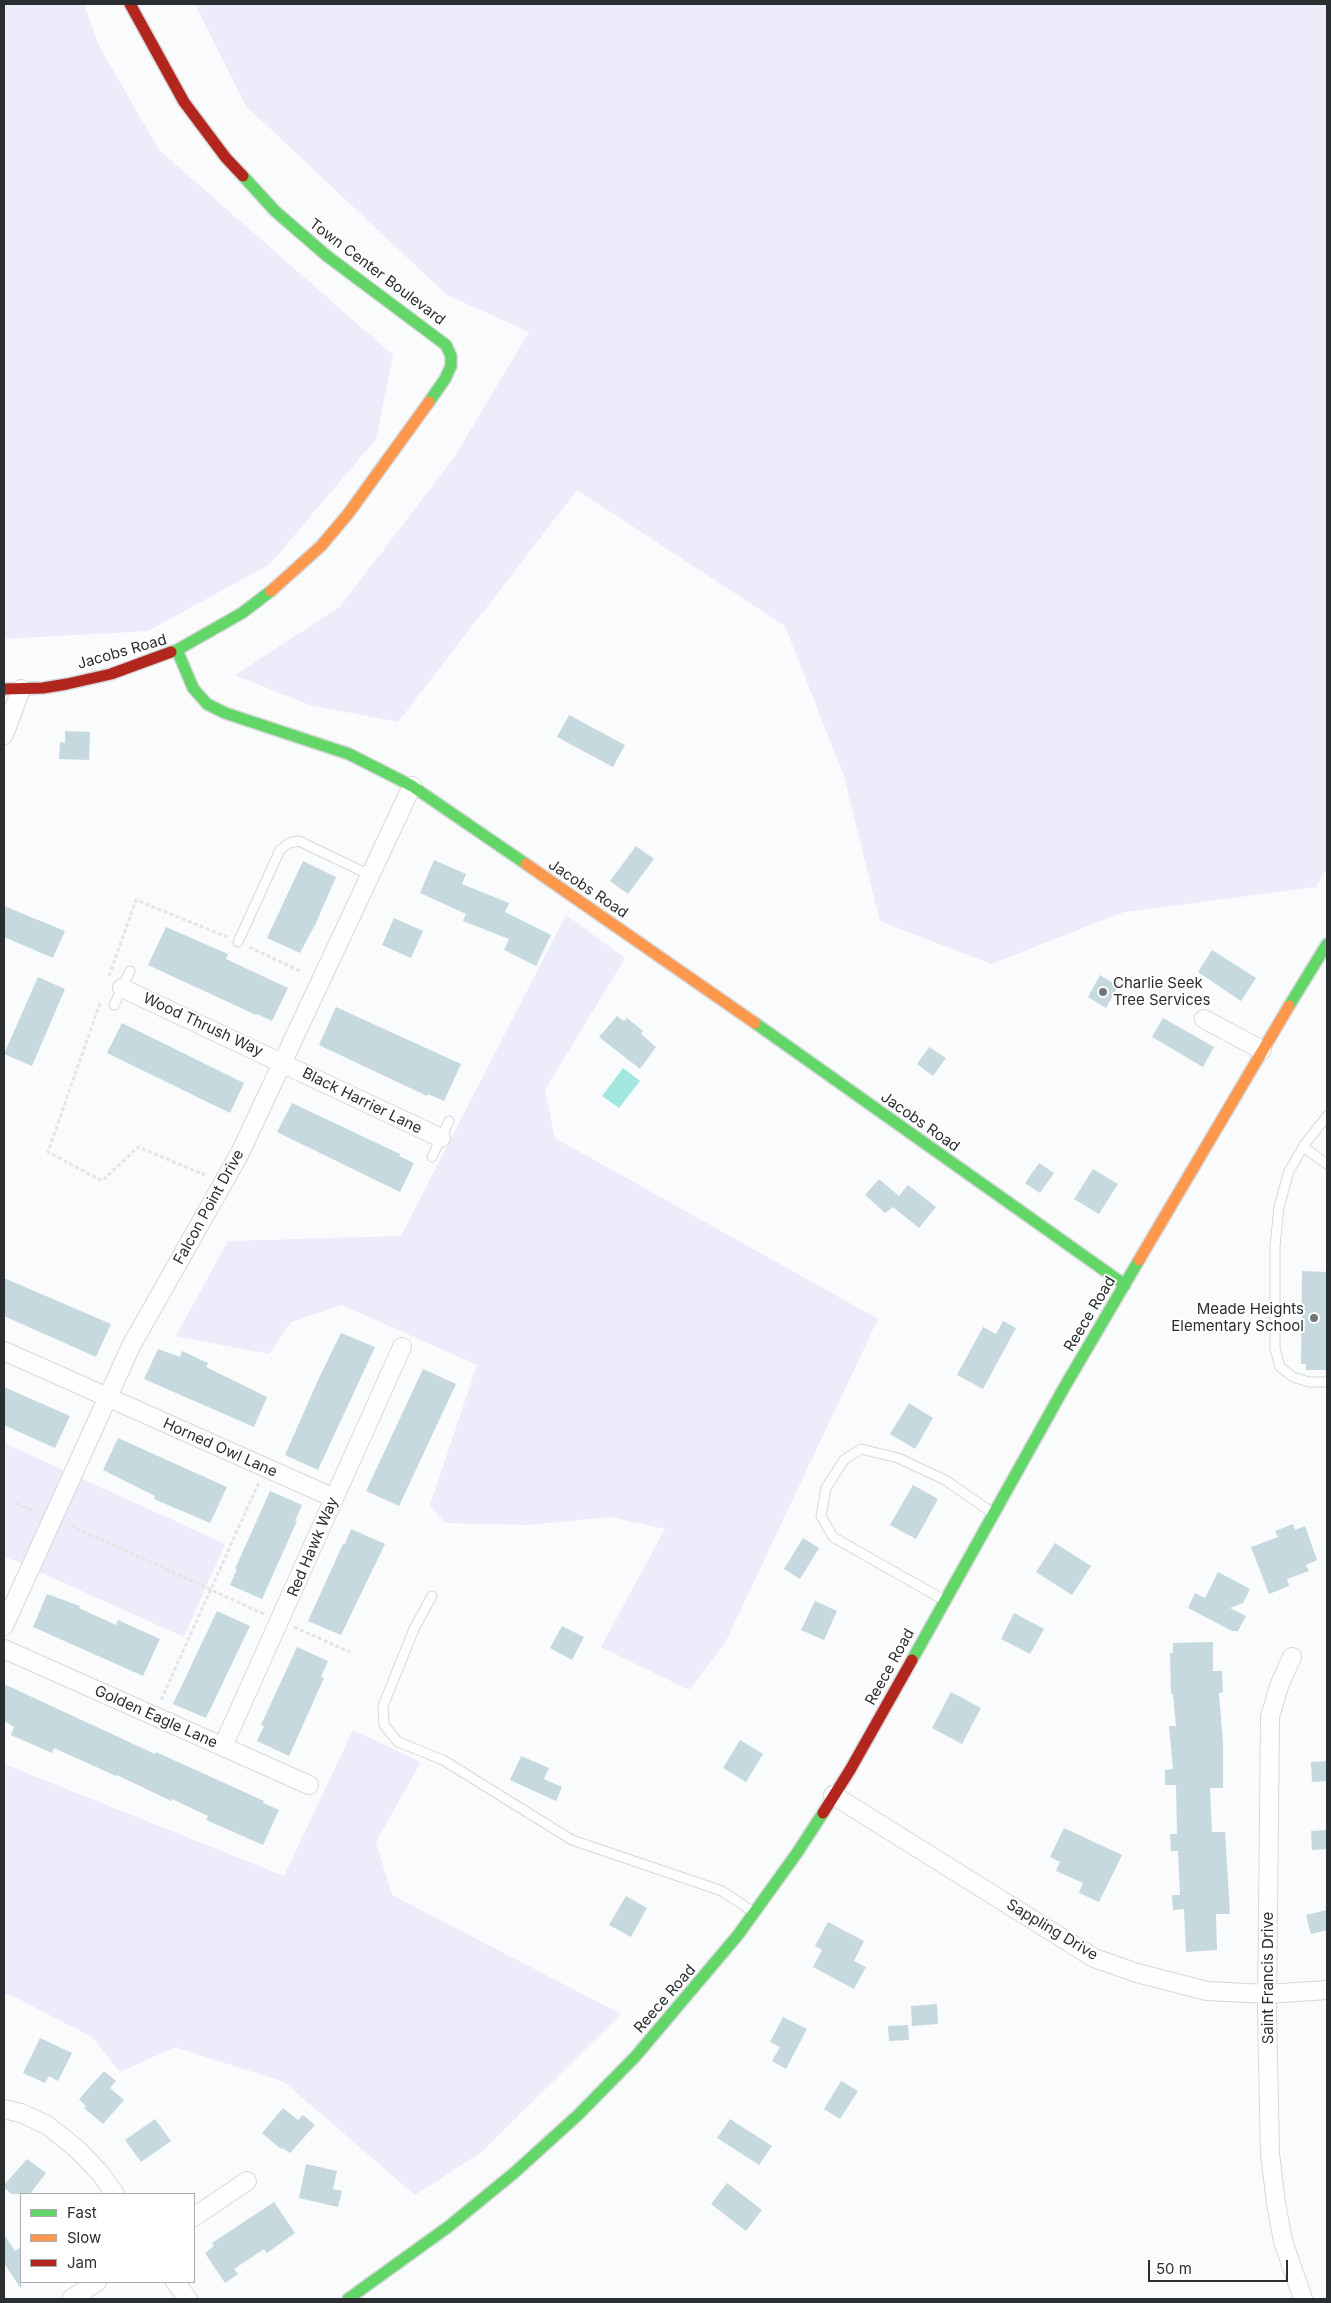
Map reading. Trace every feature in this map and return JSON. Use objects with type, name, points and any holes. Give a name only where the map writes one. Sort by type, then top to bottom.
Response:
[{"type":"street","name":"Town Center Boulevard","points":[[130,4],[184,102],[226,158],[275,211],[326,256],[436,336],[446,344],[451,356],[451,366],[444,378],[348,514],[321,546],[249,609],[198,640],[176,650]]},
{"type":"street","name":"Jacobs Road","points":[[12,689],[51,686],[110,674],[176,650],[193,688],[207,704],[225,713],[349,754],[412,786],[652,950],[1125,1285]]},
{"type":"street","points":[[4,735],[12,689]]},
{"type":"street","name":"Falcon Point Drive","points":[[4,1626],[131,1346],[240,1153],[412,786]]},
{"type":"street","name":"Reece Road","points":[[348,2299],[448,2227],[514,2173],[578,2115],[635,2057],[689,1995],[754,1913],[797,1853],[850,1770],[1125,1285],[1262,1050],[1327,944]]},
{"type":"street","name":"Wood Thrush Way","points":[[114,986],[283,1063]]},
{"type":"street","points":[[1204,1019],[1262,1050]]},
{"type":"street","name":"Black Harrier Lane","points":[[283,1063],[441,1138]]},
{"type":"street","name":"Red Hawk Way","points":[[223,1746],[402,1347]]},
{"type":"street","name":"Horned Owl Lane","points":[[4,1351],[334,1498]]},
{"type":"street","name":"Golden Eagle Lane","points":[[4,1649],[309,1785]]},
{"type":"street","name":"Saint Francis Drive","points":[[1292,1658],[1278,1686],[1270,1717],[1267,1994],[1271,2164],[1283,2242],[1303,2299]]},
{"type":"street","name":"Sappling Drive","points":[[833,1795],[1094,1958],[1137,1973],[1206,1991],[1267,1994],[1327,1990]]},
{"type":"street","points":[[4,2109],[21,2113],[47,2125],[77,2149],[100,2173],[114,2193]]},
{"type":"street","points":[[195,2216],[248,2181]]},
{"type":"street","points":[[71,2299],[95,2283]]},
{"type":"street","points":[[176,2283],[188,2299]]},
{"type":"lane","points":[[238,942],[280,850],[289,843],[299,841],[370,875]]},
{"type":"lane","points":[[114,1005],[114,986],[130,971]]},
{"type":"lane","points":[[1327,1116],[1303,1148],[1289,1171],[1279,1207],[1275,1246],[1275,1349],[1280,1367],[1293,1377],[1309,1382],[1327,1382]]},
{"type":"lane","points":[[432,1157],[449,1121]]},
{"type":"lane","points":[[1303,1148],[1327,1164]]},
{"type":"lane","points":[[945,1600],[833,1537],[821,1516],[826,1488],[844,1460],[861,1449],[898,1458],[945,1480],[994,1513]]},
{"type":"lane","points":[[432,1596],[414,1629],[383,1706],[384,1725],[398,1742],[443,1760],[572,1840],[722,1891],[754,1913]]},
{"type":"path","points":[[114,986],[136,900],[238,942],[302,972]]},
{"type":"path","points":[[103,993],[48,1152],[102,1182],[138,1148],[205,1175]]},
{"type":"path","points":[[157,1707],[261,1479]]},
{"type":"path","points":[[16,1503],[35,1512]]},
{"type":"path","points":[[71,1526],[272,1617]]},
{"type":"path","points":[[288,1624],[350,1652]]},
{"type":"shaded area","points":[[4,4],[84,4],[98,44],[159,150],[393,355],[376,439],[270,564],[148,631],[4,639]]},
{"type":"shaded area","points":[[195,4],[1327,4],[1327,867],[1316,887],[1124,912],[991,964],[880,921],[844,776],[785,626],[577,490],[398,722],[310,705],[235,675],[340,607],[455,456],[529,332],[447,295],[246,106]]},
{"type":"shaded area","points":[[566,915],[625,958],[545,1090],[555,1138],[878,1319],[725,1643],[689,1690],[601,1647],[665,1529],[611,1517],[527,1525],[445,1523],[430,1505],[477,1365],[342,1305],[291,1322],[269,1354],[176,1336],[228,1241],[401,1236]]},
{"type":"shaded area","points":[[623,1068],[640,1081],[619,1108],[602,1096]]},
{"type":"shaded area","points":[[4,1443],[225,1544],[184,1637],[4,1556]]},
{"type":"shaded area","points":[[353,1730],[421,1762],[376,1842],[392,1895],[621,2014],[483,2151],[415,2195],[284,2082],[175,2047],[120,2072],[92,2037],[4,1993],[4,1764],[284,1876]]},
{"type":"building","points":[[569,715],[625,745],[613,767],[557,737]]},
{"type":"building","points":[[65,731],[90,732],[89,760],[59,759],[60,742],[65,743]]},
{"type":"building","points":[[636,846],[654,859],[628,894],[610,881]]},
{"type":"building","points":[[434,860],[466,874],[462,884],[509,903],[505,912],[551,935],[536,966],[504,950],[509,939],[463,921],[466,914],[420,893]]},
{"type":"building","points":[[303,861],[336,877],[316,923],[300,953],[267,938]]},
{"type":"building","points":[[4,906],[65,931],[53,958],[4,937]]},
{"type":"building","points":[[394,918],[423,931],[411,958],[382,945]]},
{"type":"building","points":[[166,927],[228,954],[226,959],[288,988],[272,1021],[148,965]]},
{"type":"building","points":[[1212,950],[1256,978],[1241,1001],[1198,972]]},
{"type":"building","name":"Charlie Seek Tree Services","points":[[1100,975],[1118,986],[1106,1008],[1088,997]]},
{"type":"building","points":[[38,977],[65,989],[32,1066],[4,1054]]},
{"type":"building","points":[[336,1007],[461,1064],[444,1101],[428,1094],[427,1096],[319,1045]]},
{"type":"building","points":[[617,1016],[624,1021],[627,1018],[643,1031],[641,1034],[656,1047],[640,1069],[599,1037]]},
{"type":"building","points":[[1163,1018],[1214,1047],[1203,1067],[1152,1037]]},
{"type":"building","points":[[122,1023],[244,1083],[230,1113],[107,1053]]},
{"type":"building","points":[[929,1047],[946,1058],[933,1076],[917,1064]]},
{"type":"building","points":[[292,1103],[400,1154],[399,1156],[414,1163],[400,1192],[277,1132]]},
{"type":"building","points":[[1039,1163],[1054,1173],[1040,1193],[1025,1183]]},
{"type":"building","points":[[1093,1169],[1118,1184],[1099,1214],[1074,1199]]},
{"type":"building","points":[[879,1179],[899,1196],[908,1185],[936,1207],[919,1228],[893,1207],[885,1213],[865,1195]]},
{"type":"building","name":"Meade Heights Elementary School","points":[[1302,1271],[1327,1272],[1327,1370],[1306,1370],[1306,1364],[1301,1364]]},
{"type":"building","points":[[4,1278],[111,1324],[96,1357],[4,1316]]},
{"type":"building","points":[[1003,1321],[1016,1328],[983,1389],[957,1375],[983,1327],[996,1334]]},
{"type":"building","points":[[341,1333],[375,1347],[318,1470],[285,1455]]},
{"type":"building","points":[[158,1349],[180,1357],[182,1351],[208,1363],[206,1367],[267,1397],[254,1427],[144,1379]]},
{"type":"building","points":[[423,1369],[456,1384],[399,1506],[366,1491]]},
{"type":"building","points":[[4,1387],[70,1416],[55,1448],[4,1425]]},
{"type":"building","points":[[909,1403],[933,1418],[915,1449],[890,1434]]},
{"type":"building","points":[[118,1438],[227,1487],[210,1523],[154,1499],[155,1496],[103,1470]]},
{"type":"building","points":[[913,1485],[938,1499],[916,1539],[890,1525]]},
{"type":"building","points":[[270,1491],[302,1505],[295,1521],[297,1521],[262,1599],[230,1585],[237,1569],[235,1569]]},
{"type":"building","points":[[1293,1524],[1295,1530],[1305,1526],[1317,1560],[1306,1565],[1309,1571],[1287,1579],[1289,1586],[1269,1594],[1251,1547],[1278,1537],[1275,1531]]},
{"type":"building","points":[[351,1529],[385,1544],[341,1635],[308,1621]]},
{"type":"building","points":[[803,1538],[819,1548],[800,1579],[784,1569]]},
{"type":"building","points":[[1055,1543],[1091,1566],[1072,1595],[1036,1572]]},
{"type":"building","points":[[1218,1572],[1250,1589],[1243,1603],[1230,1608],[1246,1616],[1238,1631],[1232,1631],[1188,1608],[1195,1593],[1205,1598]]},
{"type":"building","points":[[47,1594],[80,1606],[79,1608],[116,1625],[118,1620],[160,1639],[143,1676],[33,1627]]},
{"type":"building","points":[[815,1601],[837,1611],[824,1640],[801,1630]]},
{"type":"building","points":[[217,1611],[250,1626],[206,1718],[173,1704]]},
{"type":"building","points":[[1014,1613],[1044,1629],[1030,1654],[1001,1639]]},
{"type":"building","points":[[562,1626],[584,1637],[572,1660],[550,1648]]},
{"type":"building","points":[[1213,1642],[1213,1671],[1222,1671],[1223,1692],[1219,1693],[1223,1743],[1223,1788],[1210,1788],[1212,1832],[1225,1832],[1230,1914],[1216,1914],[1217,1950],[1186,1952],[1184,1909],[1173,1910],[1172,1895],[1180,1895],[1178,1851],[1171,1851],[1170,1834],[1177,1834],[1176,1785],[1165,1785],[1165,1770],[1173,1769],[1169,1726],[1176,1726],[1173,1694],[1171,1694],[1170,1653],[1173,1653],[1173,1643]]},
{"type":"building","points":[[297,1647],[328,1661],[321,1677],[324,1678],[289,1756],[257,1741],[264,1726],[261,1725]]},
{"type":"building","points":[[4,1684],[155,1754],[156,1752],[264,1801],[263,1803],[279,1810],[263,1845],[206,1820],[208,1816],[172,1799],[171,1801],[54,1748],[52,1753],[11,1735],[14,1727],[4,1721]]},
{"type":"building","points":[[951,1692],[981,1708],[962,1744],[932,1728]]},
{"type":"building","points":[[740,1740],[763,1754],[746,1782],[723,1768]]},
{"type":"building","points":[[521,1756],[549,1768],[544,1779],[562,1787],[556,1801],[510,1780]]},
{"type":"building","points":[[1327,1761],[1327,1781],[1312,1782],[1311,1762]]},
{"type":"building","points":[[1064,1828],[1122,1855],[1099,1902],[1079,1893],[1083,1883],[1056,1871],[1060,1862],[1050,1857]]},
{"type":"building","points":[[1327,1830],[1327,1849],[1312,1850],[1311,1831]]},
{"type":"building","points":[[626,1896],[647,1908],[631,1937],[609,1925]]},
{"type":"building","points":[[1327,1910],[1327,1930],[1311,1934],[1306,1915]]},
{"type":"building","points":[[828,1922],[864,1941],[854,1961],[866,1967],[854,1989],[813,1967],[822,1950],[815,1946]]},
{"type":"building","points":[[937,2004],[938,2024],[912,2026],[911,2006]]},
{"type":"building","points":[[783,2017],[807,2029],[786,2069],[772,2061],[780,2047],[770,2042]]},
{"type":"building","points":[[908,2025],[909,2040],[889,2041],[888,2026]]},
{"type":"building","points":[[40,2038],[72,2053],[58,2081],[49,2076],[45,2083],[23,2073]]},
{"type":"building","points":[[104,2071],[116,2081],[110,2088],[124,2100],[103,2124],[84,2108],[86,2106],[79,2099]]},
{"type":"building","points":[[841,2081],[858,2091],[840,2119],[824,2109]]},
{"type":"building","points":[[283,2108],[298,2120],[303,2115],[315,2125],[290,2153],[283,2148],[281,2149],[262,2133]]},
{"type":"building","points":[[155,2119],[171,2141],[141,2162],[125,2140]]},
{"type":"building","points":[[730,2119],[772,2146],[759,2165],[717,2138]]},
{"type":"building","points":[[27,2159],[46,2173],[31,2193],[12,2194],[4,2188],[4,2185]]},
{"type":"building","points":[[306,2164],[337,2171],[333,2189],[342,2191],[338,2207],[299,2198]]},
{"type":"building","points":[[727,2183],[762,2210],[746,2231],[711,2204]]},
{"type":"building","points":[[274,2202],[295,2233],[267,2253],[264,2249],[234,2269],[238,2274],[225,2283],[205,2253],[214,2246],[212,2243]]},
{"type":"building","points":[[4,2234],[15,2251],[20,2248],[21,2289],[4,2263]]},
{"type":"traffic: fast","points":[[243,176],[275,211],[327,256],[446,345],[451,356],[451,366],[445,379],[429,402]]},
{"type":"traffic: fast","points":[[177,650],[242,613],[271,591]]},
{"type":"traffic: fast","points":[[171,652],[177,650],[193,688],[207,704],[225,713],[349,754],[412,786],[526,864]]},
{"type":"traffic: fast","points":[[1289,1006],[1327,944]]},
{"type":"traffic: fast","points":[[755,1023],[1125,1285]]},
{"type":"traffic: fast","points":[[912,1660],[1065,1386],[1139,1260]]},
{"type":"traffic: fast","points":[[348,2299],[448,2227],[514,2173],[578,2115],[635,2057],[738,1935],[797,1853],[823,1813]]},
{"type":"traffic: slow","points":[[271,591],[321,546],[348,514],[429,402]]},
{"type":"traffic: slow","points":[[526,864],[755,1023]]},
{"type":"traffic: slow","points":[[1139,1260],[1289,1006]]},
{"type":"traffic: jam","points":[[130,4],[184,102],[226,158],[243,176]]},
{"type":"traffic: jam","points":[[4,689],[43,688],[67,684],[111,674],[171,652]]},
{"type":"traffic: jam","points":[[823,1813],[850,1770],[912,1660]]},
{"type":"place","name":"Charlie Seek Tree Services","points":[[1103,992]]},
{"type":"place","name":"Meade Heights Elementary School","points":[[1314,1318]]}]
